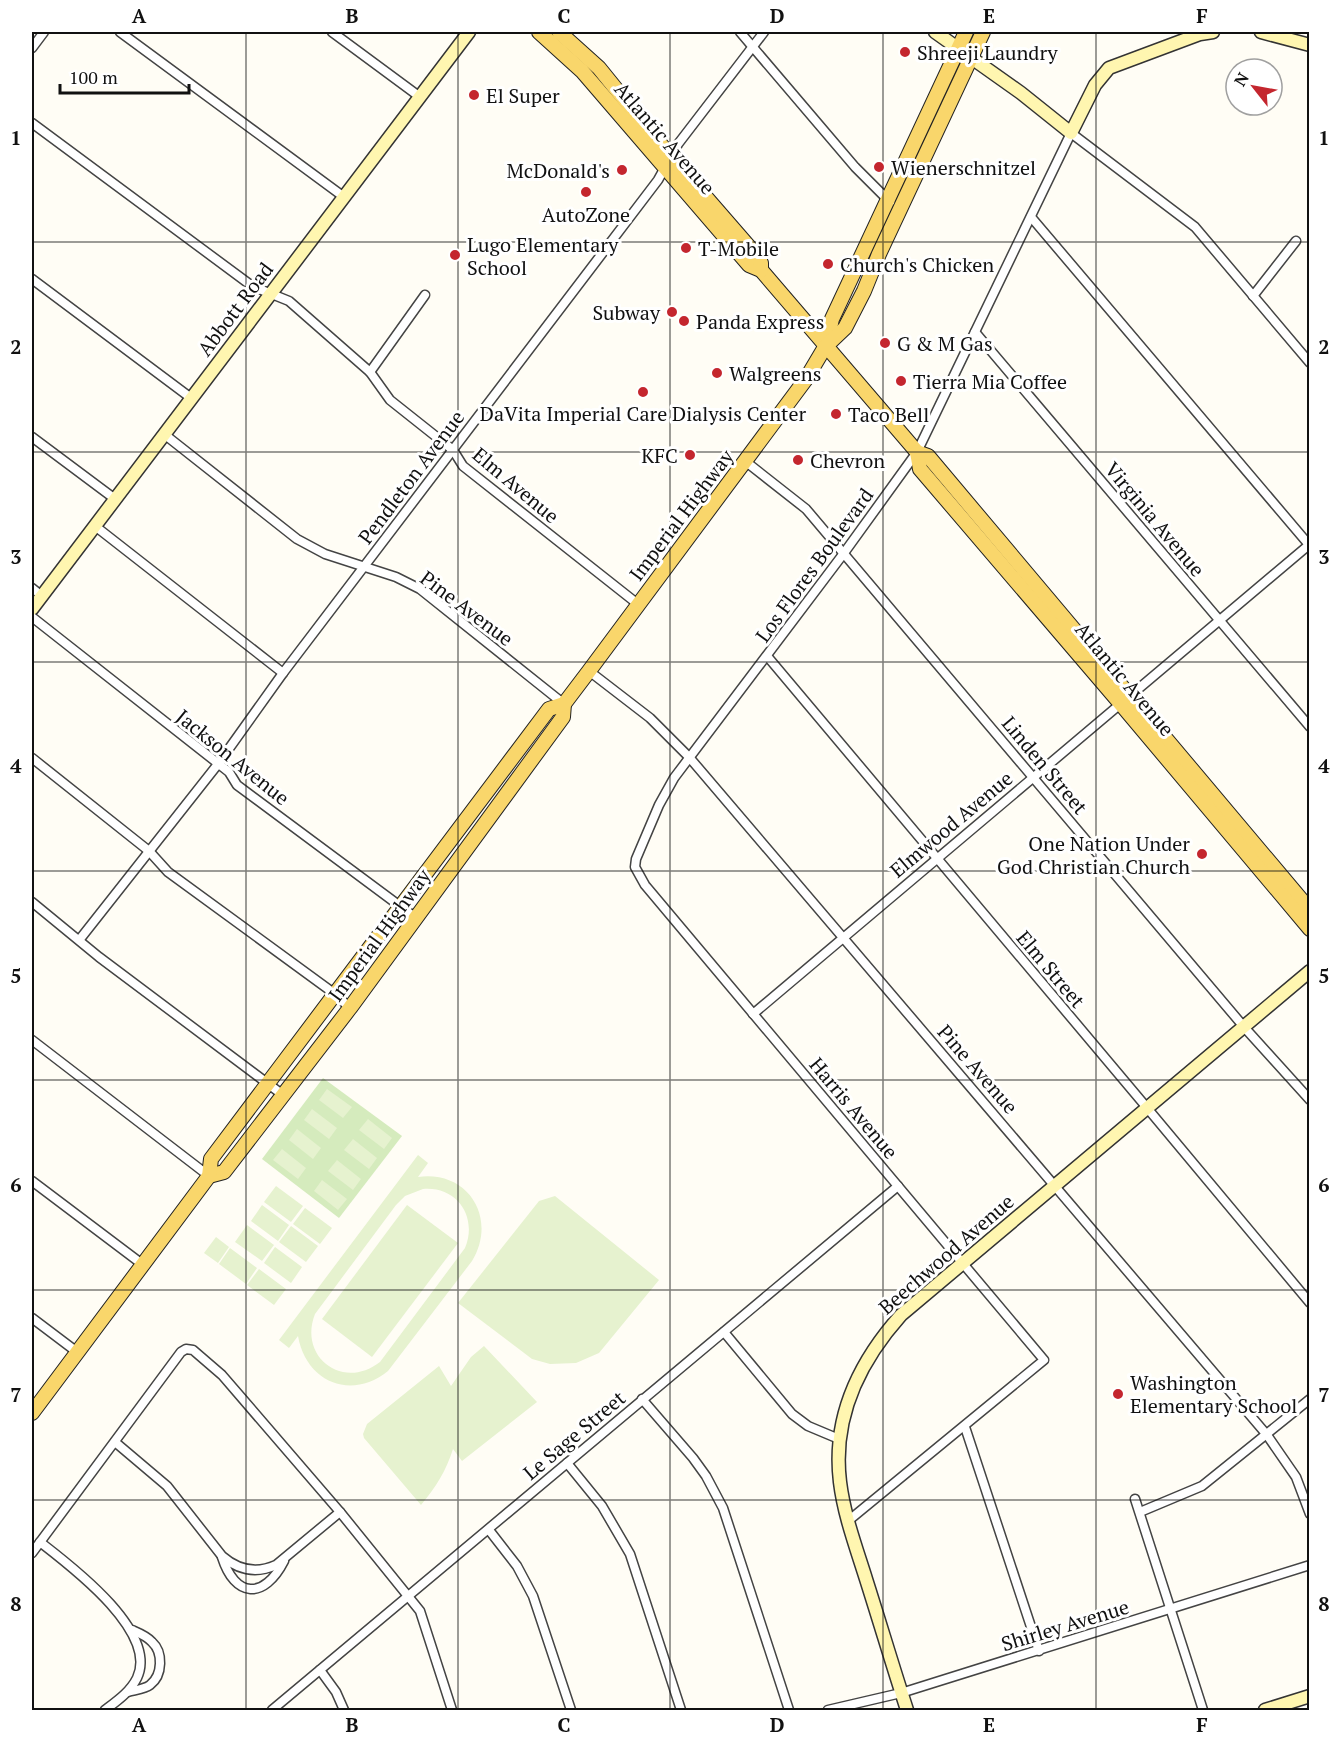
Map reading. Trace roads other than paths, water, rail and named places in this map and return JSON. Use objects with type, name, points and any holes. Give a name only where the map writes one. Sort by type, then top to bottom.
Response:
[{"type":"main road","name":"Atlantic Avenue","points":[[539,32],[582,71],[757,256],[762,263],[760,270],[917,452],[920,469],[1310,909]]},
{"type":"main road","name":"Atlantic Avenue","points":[[559,32],[599,68],[668,162]]},
{"type":"main road","name":"Imperial Highway","points":[[825,347],[832,319],[966,32]]},
{"type":"main road","name":"Imperial Highway","points":[[209,1176],[224,1172],[350,1008],[563,717],[564,704],[806,379],[825,347],[845,328],[983,32]]},
{"type":"main road","name":"Atlantic Avenue","points":[[1125,699],[1310,929]]},
{"type":"main road","name":"Imperial Highway","points":[[32,1413],[209,1176],[211,1159],[549,709],[564,704]]},
{"type":"street","points":[[32,48],[44,32]]},
{"type":"street","points":[[120,32],[344,197]]},
{"type":"street","points":[[332,32],[420,96]]},
{"type":"street","name":"Abbott Road","points":[[32,609],[469,32]]},
{"type":"street","points":[[740,32],[855,167],[900,210]]},
{"type":"street","name":"Pendleton Avenue","points":[[80,939],[218,764],[283,673],[453,450],[668,162],[678,144],[764,32]]},
{"type":"street","points":[[935,32],[972,56],[1186,219],[1203,235],[1310,363]]},
{"type":"street","points":[[1071,133],[1098,80],[1109,68],[1200,34],[1213,32]]},
{"type":"street","points":[[1261,32],[1310,45]]},
{"type":"street","name":"Elm Avenue","points":[[32,123],[252,286],[289,301],[370,372],[390,400],[453,450],[463,466],[639,605]]},
{"type":"street","name":"Los Flores Boulevard","points":[[639,878],[635,867],[639,850],[659,806],[689,757],[844,553],[917,452],[1071,133]]},
{"type":"street","points":[[1031,217],[1309,545]]},
{"type":"street","points":[[1253,296],[1296,241]]},
{"type":"street","points":[[32,279],[191,398]]},
{"type":"street","points":[[370,372],[425,295]]},
{"type":"street","name":"Virginia Avenue","points":[[975,332],[1310,727]]},
{"type":"street","name":"Pine Avenue","points":[[164,434],[297,539],[325,554],[396,577],[420,589],[564,704]]},
{"type":"street","points":[[32,437],[115,499]]},
{"type":"street","name":"Linden Street","points":[[745,461],[806,509],[1245,1027],[1310,1100]]},
{"type":"street","points":[[95,526],[283,673]]},
{"type":"street","name":"Elmwood Avenue","points":[[753,1014],[1309,545]]},
{"type":"street","points":[[32,588],[42,596]]},
{"type":"street","name":"Jackson Avenue","points":[[32,617],[229,772],[237,785],[416,918]]},
{"type":"street","name":"Elm Street","points":[[767,656],[1310,1303]]},
{"type":"street","name":"Pine Avenue","points":[[589,671],[650,718],[689,757],[1056,1185],[1267,1435],[1296,1477],[1310,1514]]},
{"type":"street","points":[[32,758],[149,851],[168,872],[335,994],[350,1008]]},
{"type":"street","name":"Harris Avenue","points":[[639,878],[1044,1360],[964,1427]]},
{"type":"street","points":[[32,902],[80,939],[99,957],[283,1095]]},
{"type":"street","name":"Beechwood Avenue","points":[[907,1710],[848,1521],[840,1481],[839,1439],[848,1398],[858,1376],[880,1340],[901,1315],[1310,972]]},
{"type":"street","points":[[32,1040],[209,1176]]},
{"type":"street","points":[[32,1181],[142,1264]]},
{"type":"street","name":"Le Sage Street","points":[[272,1710],[898,1186]]},
{"type":"street","points":[[32,1318],[77,1352]]},
{"type":"street","points":[[724,1332],[792,1414],[808,1426],[839,1439]]},
{"type":"street","points":[[32,1553],[181,1352],[186,1349],[194,1350],[222,1375],[340,1512],[420,1611],[452,1710]]},
{"type":"street","points":[[1140,1512],[1202,1486],[1310,1399]]},
{"type":"street","points":[[642,1400],[693,1458],[720,1501],[789,1710]]},
{"type":"street","points":[[848,1521],[964,1427],[1039,1651]]},
{"type":"street","points":[[115,1442],[167,1486],[222,1556],[240,1569],[266,1569],[285,1558],[340,1512]]},
{"type":"street","points":[[567,1464],[602,1506],[630,1554],[681,1710]]},
{"type":"street","points":[[1135,1498],[1203,1710]]},
{"type":"street","points":[[489,1530],[517,1566],[533,1596],[571,1710]]},
{"type":"street","points":[[40,1542],[88,1580],[131,1630],[139,1646],[141,1661],[138,1676],[128,1692],[105,1710]]},
{"type":"street","points":[[222,1556],[233,1581],[247,1588],[259,1587],[270,1582],[285,1558]]},
{"type":"street","name":"Shirley Avenue","points":[[828,1710],[902,1693],[1310,1565]]},
{"type":"street","points":[[128,1692],[150,1685],[156,1678],[160,1664],[154,1643],[131,1630]]},
{"type":"street","points":[[320,1670],[336,1692],[344,1710]]},
{"type":"street","points":[[1265,1710],[1310,1696]]},
{"type":"place","name":"Shreeji Laundry","points":[[905,52]]},
{"type":"place","name":"El Super","points":[[474,95]]},
{"type":"place","name":"Wienerschnitzel","points":[[879,167]]},
{"type":"place","name":"McDonald's","points":[[622,170]]},
{"type":"place","name":"AutoZone","points":[[586,192]]},
{"type":"place","name":"T-Mobile","points":[[686,248]]},
{"type":"place","name":"Lugo Elementary School","points":[[455,255]]},
{"type":"place","name":"Church's Chicken","points":[[828,264]]},
{"type":"place","name":"Subway","points":[[672,312]]},
{"type":"place","name":"Panda Express","points":[[684,321]]},
{"type":"place","name":"G & M Gas","points":[[885,343]]},
{"type":"place","name":"Walgreens","points":[[717,373]]},
{"type":"place","name":"Tierra Mia Coffee","points":[[901,381]]},
{"type":"place","name":"DaVita Imperial Care Dialysis Center","points":[[643,392]]},
{"type":"place","name":"Taco Bell","points":[[836,414]]},
{"type":"place","name":"KFC","points":[[690,455]]},
{"type":"place","name":"Chevron","points":[[798,460]]},
{"type":"place","name":"One Nation Under God Christian Church","points":[[1202,854]]},
{"type":"place","name":"Washington Elementary School","points":[[1118,1394]]}]
